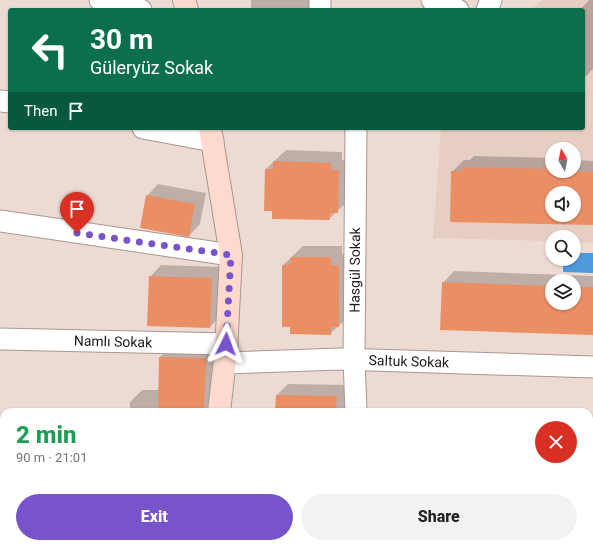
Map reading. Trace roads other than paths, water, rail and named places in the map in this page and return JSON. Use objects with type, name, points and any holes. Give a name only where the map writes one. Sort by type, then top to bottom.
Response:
[{"type":"street","points":[[100,0],[133,8]]},
{"type":"street","points":[[432,0],[453,8]]},
{"type":"street","points":[[163,130],[212,135],[231,255],[226,354],[219,408]]},
{"type":"street","name":"Hasgül Sokak","points":[[356,130],[354,359],[356,408]]},
{"type":"street","points":[[0,221],[231,255]]},
{"type":"street","name":"Namlı Sokak","points":[[0,340],[226,354]]},
{"type":"street","name":"Saltuk Sokak","points":[[226,354],[593,367]]},
{"type":"water","points":[[581,253],[593,253],[593,273],[563,272],[563,266],[581,266]]}]
